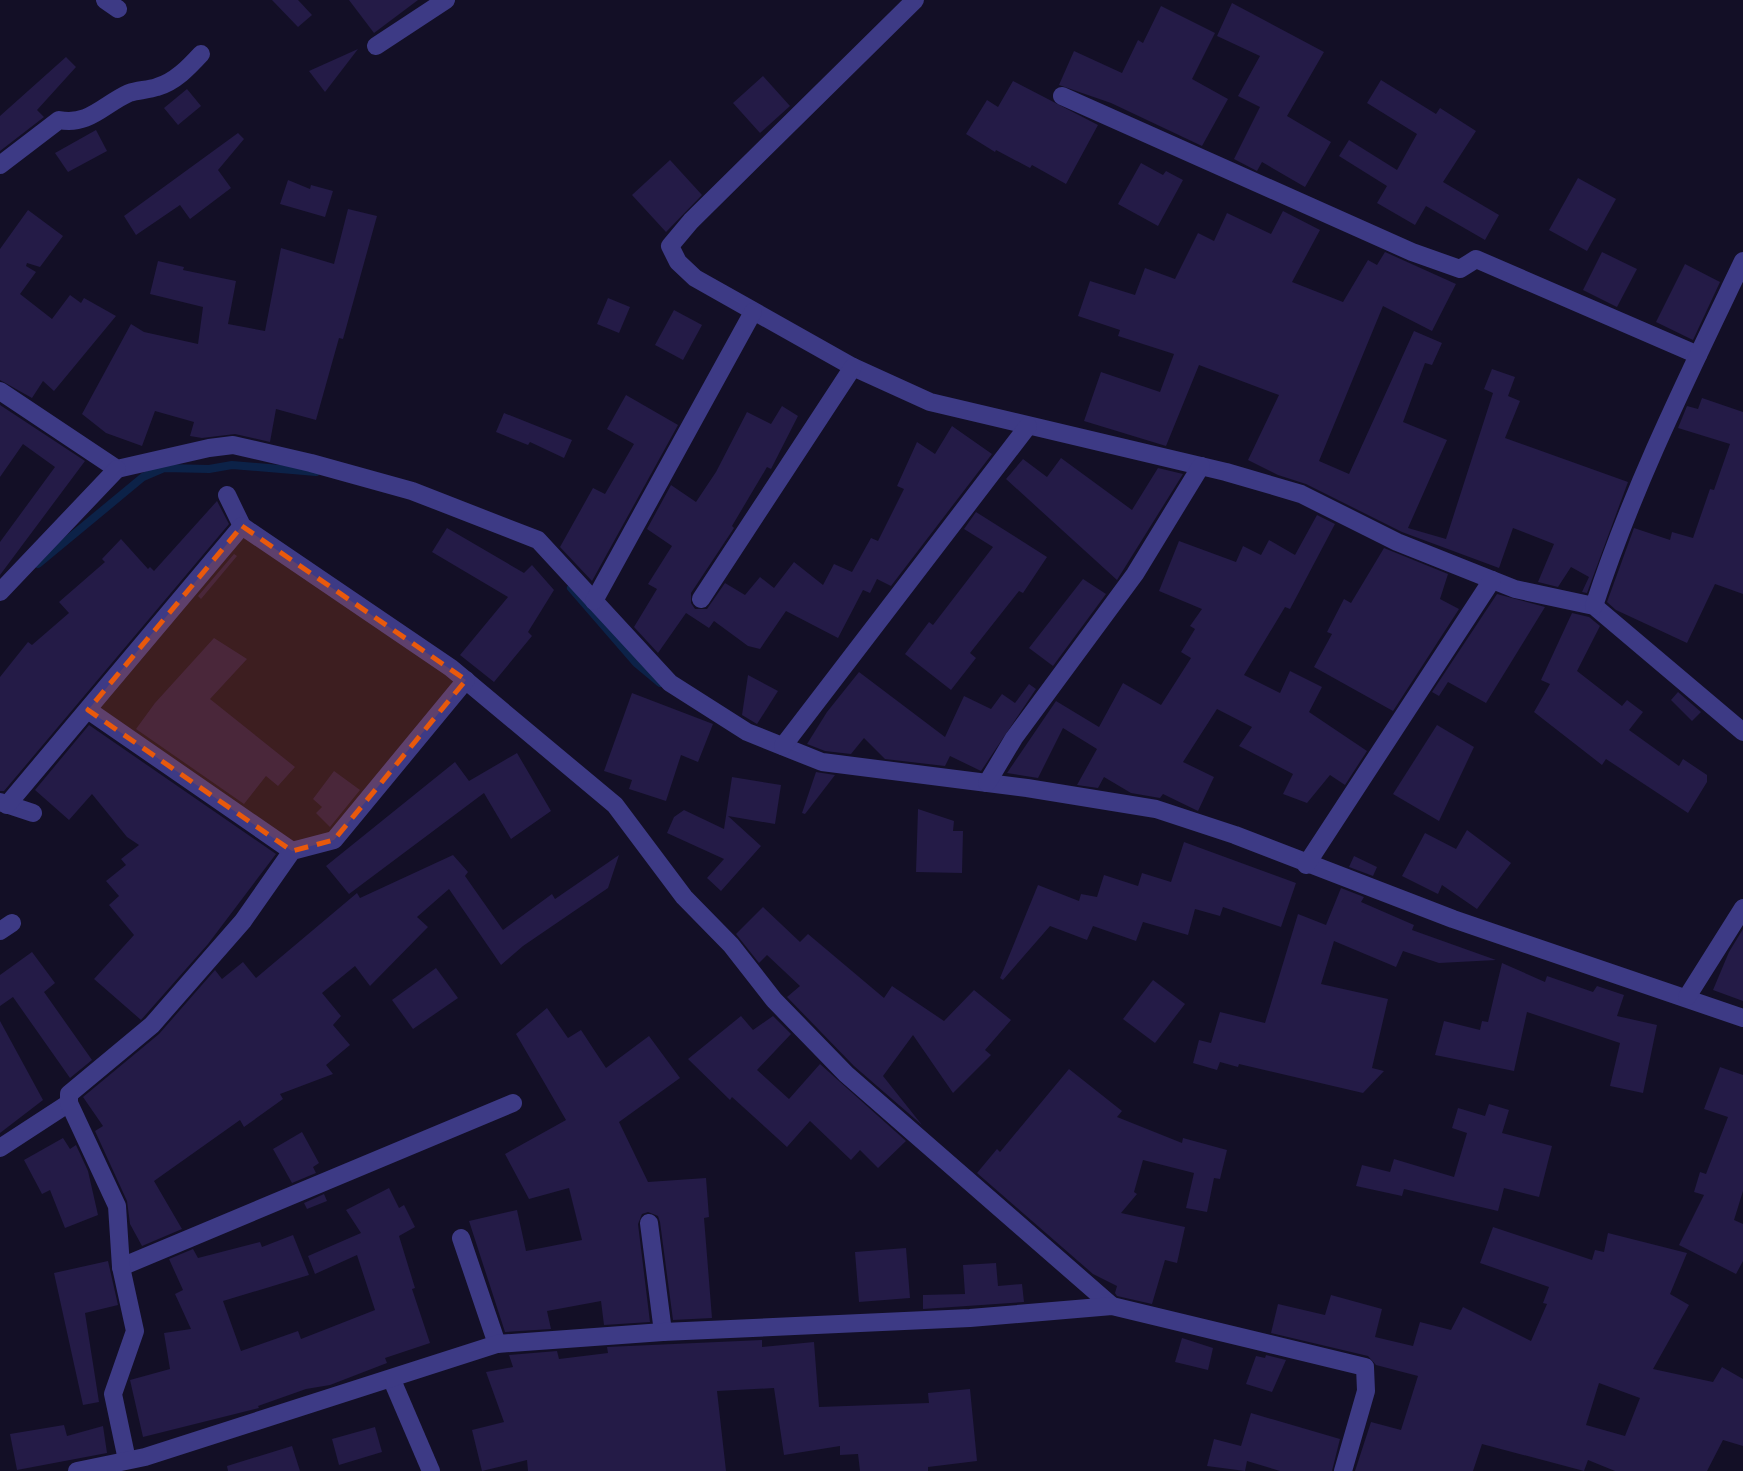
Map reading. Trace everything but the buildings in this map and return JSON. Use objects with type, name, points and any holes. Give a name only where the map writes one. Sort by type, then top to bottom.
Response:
[{"type":"street","points":[[376,46],[446,0]]},
{"type":"street","points":[[915,0],[691,221],[670,246],[678,262],[695,278],[853,366],[930,402],[1200,466],[1301,494],[1397,542],[1515,589],[1594,606],[1743,732]]},
{"type":"street","points":[[0,165],[59,120],[74,122],[99,113],[129,93],[160,86],[186,71],[201,54]]},
{"type":"street","points":[[1062,96],[1412,252],[1460,269],[1476,259],[1698,355]]},
{"type":"street","points":[[1594,606],[1618,536],[1743,261]]},
{"type":"street","points":[[594,601],[753,312]]},
{"type":"street","points":[[701,599],[853,366]]},
{"type":"street","points":[[0,391],[117,469]]},
{"type":"street","points":[[783,746],[1028,426]]},
{"type":"street","points":[[0,592],[117,469],[209,448],[233,446],[323,466],[412,491],[538,540],[670,683],[747,732],[821,762],[987,783],[1156,809],[1235,835],[1306,865],[1452,919],[1743,1018]]},
{"type":"street","points":[[987,783],[1014,738],[1135,574],[1200,466]]},
{"type":"street","points":[[227,495],[242,526],[466,680],[615,805],[684,897],[731,944],[774,1000],[846,1074],[1112,1306]]},
{"type":"street","points":[[33,813],[4,804],[88,710],[242,526]]},
{"type":"street","points":[[1306,865],[1492,580]]},
{"type":"street","points":[[127,1460],[113,1394],[135,1331],[121,1267],[117,1206],[69,1103],[69,1094],[152,1025],[243,921],[292,851],[334,840],[466,680]]},
{"type":"street","points":[[88,710],[292,851]]},
{"type":"street","points":[[1687,997],[1743,908]]},
{"type":"street","points":[[0,1148],[69,1103]]},
{"type":"street","points":[[121,1267],[513,1103]]},
{"type":"street","points":[[649,1223],[663,1332]]},
{"type":"street","points":[[461,1238],[497,1344]]},
{"type":"street","points":[[77,1471],[145,1457],[497,1344],[663,1332],[970,1318],[1112,1306],[1365,1367],[1366,1391],[1343,1471]]},
{"type":"street","points":[[391,1380],[431,1471]]},
{"type":"highlighted area","points":[[242,526],[466,680],[334,840],[292,851],[88,710]]},
{"type":"waterway","points":[[38,564],[143,477],[164,468],[209,469],[232,465],[316,472]]},
{"type":"waterway","points":[[571,588],[636,663],[660,683]]}]
